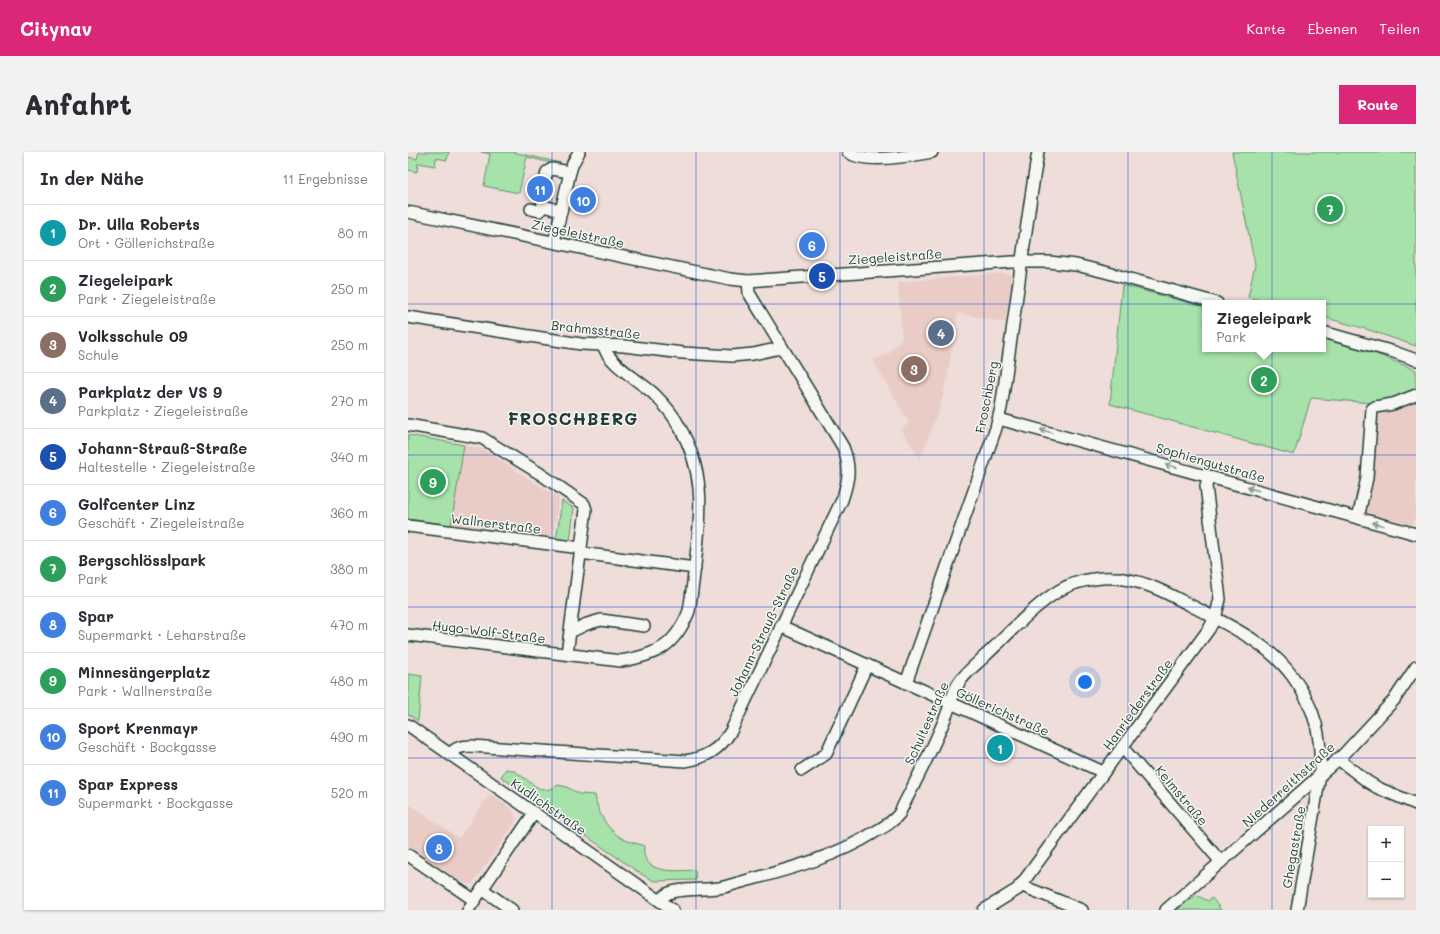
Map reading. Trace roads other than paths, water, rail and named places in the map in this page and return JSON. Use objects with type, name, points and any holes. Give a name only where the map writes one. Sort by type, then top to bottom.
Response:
[{"type":"street","points":[[554,242],[572,163],[579,152]]},
{"type":"street","points":[[848,152],[853,156],[861,158],[880,158],[902,157],[932,152]]},
{"type":"street","name":"Froschberg","points":[[906,683],[992,441],[998,418],[1021,277],[1038,152]]},
{"type":"street","points":[[546,176],[547,172],[552,170],[570,172]]},
{"type":"street","points":[[531,209],[539,211],[543,202],[561,211]]},
{"type":"street","name":"Ziegeleistraße","points":[[408,212],[730,279],[748,281],[1022,261],[1062,263],[1087,268],[1206,300]]},
{"type":"street","name":"Johann-Strauß-Straße","points":[[450,755],[456,748],[472,746],[676,761],[695,759],[704,756],[719,746],[731,731],[842,500],[849,468],[843,447],[749,293],[748,281]]},
{"type":"street","name":"Brahmsstraße","points":[[408,317],[581,344],[624,346],[683,353],[732,356],[753,354],[776,349],[781,346]]},
{"type":"street","points":[[1326,333],[1394,352],[1416,360]]},
{"type":"street","name":"Hugo-Wolf-Straße","points":[[408,635],[621,661],[642,657],[661,648],[677,634],[684,623],[688,611],[695,568],[701,508],[699,483],[690,449],[679,426],[669,410],[638,380],[612,360],[604,350],[604,345]]},
{"type":"street","points":[[1358,518],[1367,478],[1372,409],[1406,400],[1416,395]]},
{"type":"street","name":"Sophiengutstraße","points":[[998,418],[1416,534]]},
{"type":"street","points":[[408,425],[482,438],[539,473],[584,504],[586,510],[567,654]]},
{"type":"street","name":"Hanriederstraße","points":[[984,910],[1018,889],[1209,629],[1215,618],[1220,599],[1206,486],[1209,476]]},
{"type":"street","name":"Wallnerstraße","points":[[408,526],[581,550],[695,568]]},
{"type":"street","name":"Schultestraße","points":[[660,901],[666,894],[672,892],[718,889],[783,871],[839,851],[864,839],[889,824],[899,814],[946,717],[957,685],[967,673],[1044,601],[1060,590],[1077,582],[1112,578],[1128,580],[1145,584],[1215,618]]},
{"type":"street","name":"Ghegastraße","points":[[1215,618],[1256,642],[1272,654],[1284,666],[1299,685],[1316,722],[1321,754],[1320,775],[1297,910]]},
{"type":"street","points":[[570,632],[587,624],[601,620],[644,626]]},
{"type":"street","name":"Göllerichstraße","points":[[781,626],[1103,772]]},
{"type":"street","points":[[802,770],[826,754],[867,665]]},
{"type":"street","name":"Niederreithstraße","points":[[1166,910],[1338,759],[1394,700],[1416,667]]},
{"type":"street","name":"Kudlichstraße","points":[[408,725],[673,910]]},
{"type":"street","name":"Keimstraße","points":[[1122,747],[1221,862]]},
{"type":"street","points":[[1338,759],[1374,785],[1416,804]]},
{"type":"street","points":[[468,910],[534,813]]},
{"type":"street","points":[[408,855],[474,900]]},
{"type":"street","points":[[1020,885],[1082,910]]},
{"type":"street","points":[[482,889],[512,910]]},
{"type":"tunnel","points":[[541,197],[546,176]]},
{"type":"place","name":"Spar Express","points":[[540,189]]},
{"type":"place","name":"Sport Krenmayr","points":[[583,200]]},
{"type":"place","name":"Bergschlösslpark","points":[[1330,209]]},
{"type":"place","name":"Golfcenter Linz","points":[[812,245]]},
{"type":"place","name":"Johann-Strauß-Straße","points":[[822,276]]},
{"type":"place","name":"Parkplatz der VS 9","points":[[941,333]]},
{"type":"place","name":"Volksschule 09","points":[[914,369]]},
{"type":"place","name":"Ziegeleipark","points":[[1264,380]]},
{"type":"place","name":"Minnesängerplatz","points":[[433,482]]},
{"type":"place","name":"Dr. Ulla Roberts","points":[[1000,748]]},
{"type":"place","name":"Spar","points":[[439,848]]},
{"type":"district","name":"FROSCHBERG","points":[[573,418]]}]
